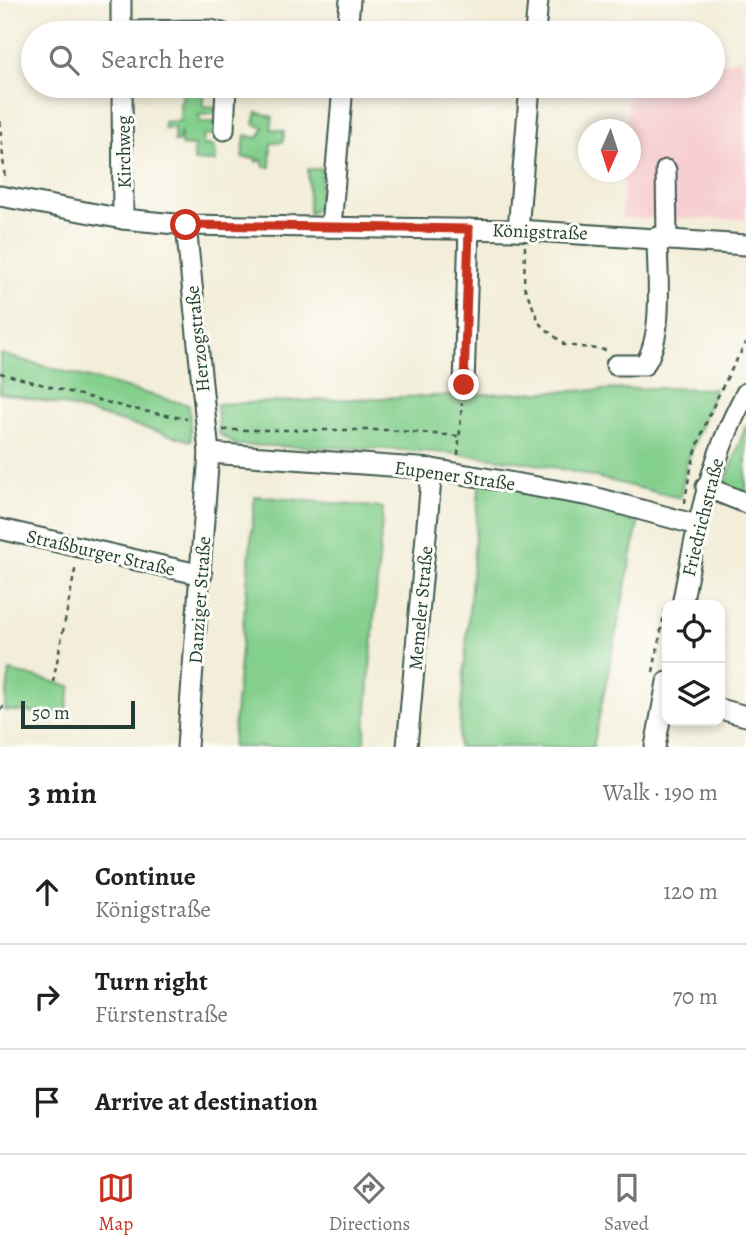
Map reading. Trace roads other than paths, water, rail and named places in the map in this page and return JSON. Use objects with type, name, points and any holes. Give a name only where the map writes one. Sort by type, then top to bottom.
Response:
[{"type":"street","points":[[121,0],[121,21]]},
{"type":"street","points":[[348,21],[350,0]]},
{"type":"street","points":[[536,21],[538,0]]},
{"type":"street","name":"Kirchweg","points":[[122,98],[123,219]]},
{"type":"street","points":[[224,130],[225,98]]},
{"type":"street","points":[[331,227],[342,98]]},
{"type":"street","points":[[522,230],[529,98]]},
{"type":"street","points":[[616,365],[644,365],[652,355],[656,331],[666,170]]},
{"type":"street","name":"Königstraße","points":[[3,197],[123,219],[186,225],[522,230],[662,237],[746,245]]},
{"type":"street","name":"Herzogstraße","points":[[186,225],[209,453]]},
{"type":"street","points":[[464,385],[469,229]]},
{"type":"street","name":"Friedrichstraße","points":[[676,600],[690,523],[729,424],[746,393]]},
{"type":"street","name":"Eupener Straße","points":[[209,453],[432,469],[590,496],[690,523]]},
{"type":"street","name":"Danziger Straße","points":[[187,747],[202,575],[209,453]]},
{"type":"street","name":"Memeler Straße","points":[[407,747],[432,469]]},
{"type":"street","points":[[706,487],[746,503]]},
{"type":"street","name":"Straßburger Straße","points":[[0,529],[202,575]]},
{"type":"street","points":[[654,747],[662,695]]},
{"type":"street","points":[[725,710],[746,716]]}]
